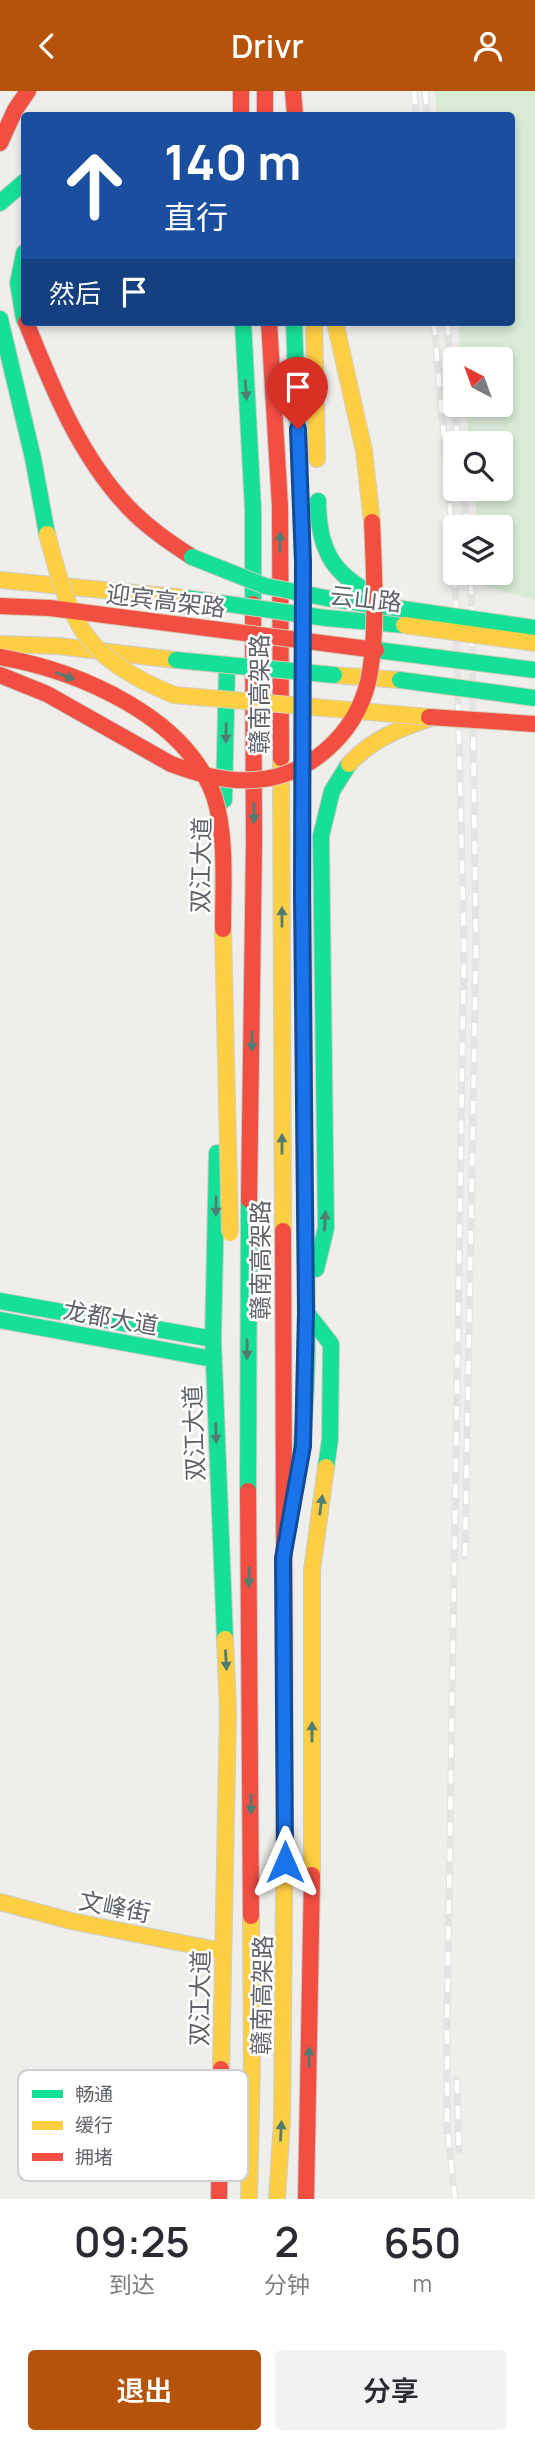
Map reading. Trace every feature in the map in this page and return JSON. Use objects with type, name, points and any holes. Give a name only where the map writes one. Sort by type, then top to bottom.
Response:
[{"type":"main road","points":[[0,143],[15,110],[28,91]]},
{"type":"main road","points":[[241,91],[241,112]]},
{"type":"main road","points":[[265,91],[265,112]]},
{"type":"main road","points":[[0,203],[21,185]]},
{"type":"main road","points":[[21,268],[18,283],[21,299]]},
{"type":"main road","points":[[0,319],[33,458],[47,534],[66,603],[87,638],[110,663],[139,681],[174,695],[535,723]]},
{"type":"main road","points":[[28,326],[66,418],[85,453],[126,505],[152,530],[192,557],[265,586],[405,618],[535,628]]},
{"type":"main road","points":[[227,326],[243,355]]},
{"type":"main road","name":"赣南高架路","points":[[243,326],[253,509],[254,774],[247,1318],[252,2061],[249,2199]]},
{"type":"main road","name":"赣南高架路","points":[[269,326],[280,506],[285,1890],[283,2061],[277,2199]]},
{"type":"main road","points":[[283,1558],[303,1446],[306,1312],[302,907],[303,562],[294,326]]},
{"type":"main road","points":[[314,326],[320,536],[332,563],[355,587],[405,618]]},
{"type":"main road","points":[[0,675],[47,694],[171,764],[195,773],[232,780],[266,781],[315,760],[338,740],[364,694],[370,670],[373,579],[367,470],[361,431],[336,326]]},
{"type":"main road","name":"云山路","points":[[0,580],[186,598],[326,618],[405,618],[535,643]]},
{"type":"main road","points":[[108,640],[109,590]]},
{"type":"main road","name":"迎宾高架路","points":[[0,606],[50,608],[535,670]]},
{"type":"main road","name":"迎宾高架路","points":[[0,622],[49,623],[535,682]]},
{"type":"main road","points":[[0,644],[58,646],[108,640],[176,660],[400,680],[535,698]]},
{"type":"main road","points":[[0,657],[54,672],[111,694],[148,715],[173,734],[195,760],[213,796],[220,826],[222,861],[230,1233],[247,1318]]},
{"type":"main road","name":"双江大道","points":[[221,2070],[228,1711],[213,1339],[227,665]]},
{"type":"main road","points":[[306,1312],[326,1228],[321,836],[325,812],[332,790],[344,768],[360,753],[383,735],[434,717]]},
{"type":"main road","name":"龙都大道","points":[[0,1301],[213,1339]]},
{"type":"main road","points":[[306,1312],[331,1344],[330,1439],[312,1570],[312,1890],[306,2199]]},
{"type":"main road","name":"龙都大道","points":[[0,1319],[213,1359]]},
{"type":"main road","name":"文峰街","points":[[0,1902],[71,1921],[222,1951]]},
{"type":"main road","points":[[248,2072],[252,2061]]},
{"type":"main road","points":[[283,2061],[298,2101],[296,2199]]},
{"type":"main road","name":"双江大道","points":[[219,2181],[219,2199]]},
{"type":"main road","points":[[227,2199],[229,2181]]},
{"type":"green space","points":[[435,91],[535,91],[535,600],[484,586],[513,585],[513,515],[477,515],[475,501],[513,501],[513,431],[468,431],[467,417],[513,417],[513,347],[460,347],[458,326],[515,326],[515,112],[437,112]]},
{"type":"railway","points":[[414,91],[416,112]]},
{"type":"railway","points":[[425,91],[427,112]]},
{"type":"railway","points":[[434,326],[451,515]]},
{"type":"railway","points":[[447,326],[457,431]]},
{"type":"railway","points":[[464,501],[466,515]]},
{"type":"railway","points":[[455,585],[464,947],[447,2022],[447,2126],[455,2199]]},
{"type":"railway","points":[[465,1556],[476,948],[471,585]]},
{"type":"railway","points":[[457,2080],[459,2150]]},
{"type":"traffic: fast","points":[[0,203],[21,185]]},
{"type":"traffic: fast","points":[[21,268],[18,283],[21,301]]},
{"type":"traffic: fast","points":[[0,319],[33,458],[47,534]]},
{"type":"traffic: fast","points":[[243,326],[253,509],[253,604]]},
{"type":"traffic: fast","points":[[294,326],[303,562],[302,733]]},
{"type":"traffic: fast","points":[[318,501],[322,539],[336,567],[359,587],[393,605]]},
{"type":"traffic: fast","points":[[192,557],[265,586],[326,598],[535,628]]},
{"type":"traffic: fast","points":[[186,598],[326,618]]},
{"type":"traffic: fast","points":[[326,618],[404,625]]},
{"type":"traffic: fast","points":[[376,650],[535,670]]},
{"type":"traffic: fast","points":[[176,660],[334,675]]},
{"type":"traffic: fast","points":[[224,800],[227,665]]},
{"type":"traffic: fast","points":[[400,680],[535,698]]},
{"type":"traffic: fast","points":[[316,1269],[326,1228],[321,836],[332,791],[349,764]]},
{"type":"traffic: fast","points":[[217,1153],[213,1339],[225,1639]]},
{"type":"traffic: fast","points":[[295,1491],[301,1453],[306,1377],[305,1186]]},
{"type":"traffic: fast","points":[[248,1491],[249,1200]]},
{"type":"traffic: fast","points":[[0,1301],[213,1339]]},
{"type":"traffic: fast","points":[[306,1312],[331,1344],[330,1439],[326,1467]]},
{"type":"traffic: fast","points":[[0,1320],[213,1359]]},
{"type":"traffic: slow","points":[[314,326],[317,459]]},
{"type":"traffic: slow","points":[[336,326],[364,451],[372,522]]},
{"type":"traffic: slow","points":[[47,534],[64,592],[85,634],[119,667],[143,681],[174,695],[429,717]]},
{"type":"traffic: slow","points":[[0,580],[186,598]]},
{"type":"traffic: slow","points":[[404,625],[535,643]]},
{"type":"traffic: slow","points":[[0,644],[58,646],[176,660]]},
{"type":"traffic: slow","points":[[334,675],[400,680]]},
{"type":"traffic: slow","points":[[349,764],[378,741],[434,717]]},
{"type":"traffic: slow","points":[[302,733],[305,1186]]},
{"type":"traffic: slow","points":[[281,758],[283,1231]]},
{"type":"traffic: slow","points":[[223,929],[230,1233]]},
{"type":"traffic: slow","points":[[312,1875],[312,1570],[326,1467]]},
{"type":"traffic: slow","points":[[221,2069],[228,1711],[225,1639]]},
{"type":"traffic: slow","points":[[277,2199],[282,2121],[285,1799]]},
{"type":"traffic: slow","points":[[0,1902],[71,1921],[222,1951]]},
{"type":"traffic: slow","points":[[249,2199],[251,1916]]},
{"type":"traffic: jam","points":[[0,143],[15,110],[28,91]]},
{"type":"traffic: jam","points":[[241,91],[241,112]]},
{"type":"traffic: jam","points":[[265,91],[265,112]]},
{"type":"traffic: jam","points":[[293,91],[295,112]]},
{"type":"traffic: jam","points":[[28,326],[68,419],[95,465],[135,514],[158,534],[192,557]]},
{"type":"traffic: jam","points":[[269,326],[280,506],[281,758]]},
{"type":"traffic: jam","points":[[171,764],[222,778],[254,780],[274,777],[310,762],[340,736],[362,701],[371,664],[374,603],[372,522]]},
{"type":"traffic: jam","points":[[249,1200],[254,844],[253,604]]},
{"type":"traffic: jam","points":[[0,606],[50,608],[376,650]]},
{"type":"traffic: jam","points":[[0,657],[63,673],[126,702],[154,721],[179,743],[200,768],[214,796],[221,827],[223,929]]},
{"type":"traffic: jam","points":[[0,675],[47,694],[171,764]]},
{"type":"traffic: jam","points":[[429,717],[535,724]]},
{"type":"traffic: jam","points":[[283,1231],[285,1799]]},
{"type":"traffic: jam","points":[[248,1491],[251,1916]]},
{"type":"traffic: jam","points":[[306,2199],[312,1875]]},
{"type":"traffic: jam","points":[[219,2181],[219,2199]]},
{"type":"route","points":[[285,1862],[283,1558],[303,1446],[306,1312],[302,893],[303,562],[298,429]]}]
